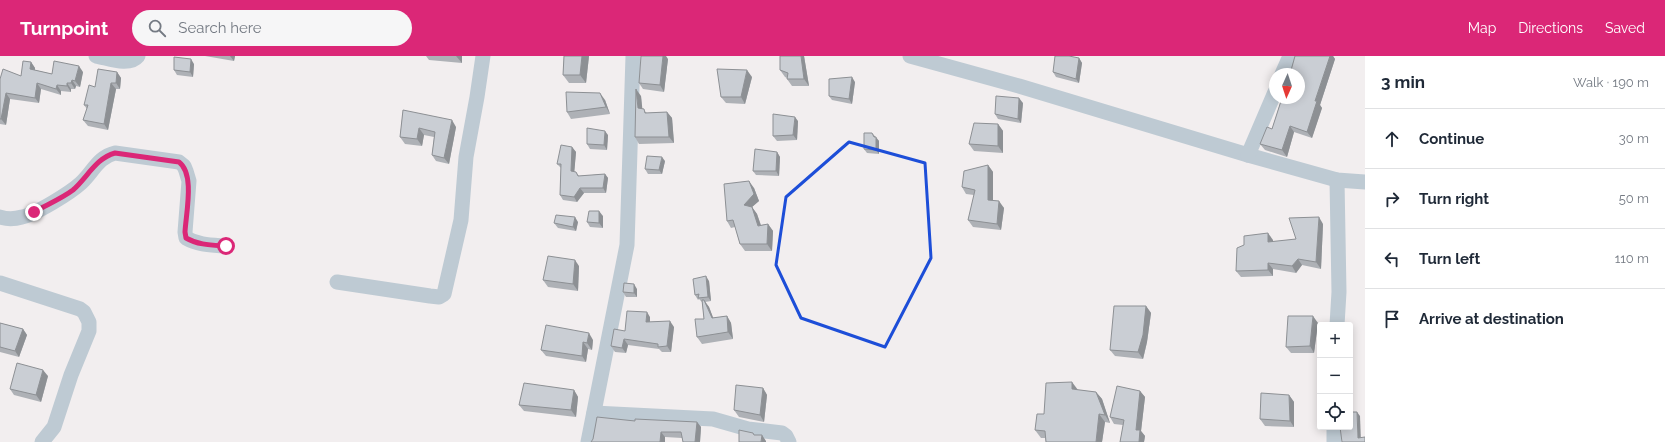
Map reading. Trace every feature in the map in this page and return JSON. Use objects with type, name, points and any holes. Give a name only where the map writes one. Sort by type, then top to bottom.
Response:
[{"type":"street","points":[[96,56],[129,62],[135,60],[138,56]]},
{"type":"street","points":[[337,282],[430,296],[439,297],[444,294],[461,220],[466,157],[483,56]]},
{"type":"street","points":[[588,442],[627,245],[633,56]]},
{"type":"street","points":[[910,56],[1019,86],[1248,155],[1337,180],[1365,182]]},
{"type":"street","points":[[1285,68],[1290,56]]},
{"type":"street","points":[[1248,155],[1270,104]]},
{"type":"street","points":[[0,217],[22,217],[70,192],[82,182],[101,159],[107,155],[115,153],[179,162],[184,166],[189,181],[185,232],[186,238],[192,242],[226,246]]},
{"type":"street","points":[[1337,180],[1339,292],[1337,322]]},
{"type":"street","points":[[0,283],[80,309],[84,312],[89,322],[89,331],[71,375],[54,427],[42,442]]},
{"type":"street","points":[[594,413],[714,419],[748,429],[782,433],[786,436],[789,442]]},
{"type":"street","points":[[1334,430],[1334,442]]},
{"type":"highlighted area","points":[[849,142],[925,163],[931,258],[885,347],[801,318],[776,265],[786,197]]},
{"type":"building","points":[[564,56],[582,56],[580,75],[563,75]]},
{"type":"building","points":[[641,56],[663,56],[660,85],[639,83]]},
{"type":"building","points":[[780,56],[801,56],[804,79],[787,79],[788,73],[780,70]]},
{"type":"building","points":[[1055,56],[1079,58],[1076,79],[1053,72]]},
{"type":"building","points":[[1295,56],[1330,56],[1315,101],[1317,101],[1307,132],[1290,126],[1282,150],[1260,144],[1267,127],[1272,129],[1280,104],[1305,104],[1305,68],[1292,68]]},
{"type":"building","points":[[174,57],[191,59],[190,72],[174,70]]},
{"type":"building","points":[[23,61],[31,62],[30,69],[52,74],[54,61],[79,66],[75,81],[72,80],[71,83],[67,83],[67,86],[57,85],[56,89],[37,83],[35,98],[6,93],[0,119],[0,79],[3,69],[21,76]]},
{"type":"building","points":[[98,69],[117,72],[116,83],[111,83],[104,124],[83,120],[88,105],[84,105],[89,85],[95,87]]},
{"type":"building","points":[[717,69],[747,70],[741,97],[721,97]]},
{"type":"building","points":[[852,77],[849,99],[829,96],[829,79]]},
{"type":"building","points":[[636,89],[638,108],[644,109],[645,113],[667,112],[669,137],[635,137]]},
{"type":"building","points":[[566,92],[600,93],[606,107],[567,112]]},
{"type":"building","points":[[996,96],[1019,98],[1018,119],[995,114]]},
{"type":"building","points":[[403,110],[452,120],[444,158],[432,155],[435,132],[419,128],[417,139],[400,137]]},
{"type":"building","points":[[773,114],[795,117],[793,135],[773,136]]},
{"type":"building","points":[[974,123],[998,124],[998,146],[969,144]]},
{"type":"building","points":[[587,128],[605,131],[604,145],[587,144]]},
{"type":"building","points":[[864,133],[872,133],[874,137],[876,137],[876,150],[864,149]]},
{"type":"building","points":[[561,145],[572,147],[571,171],[576,172],[578,176],[605,174],[603,188],[580,188],[574,197],[560,195],[561,164],[557,164]]},
{"type":"building","points":[[755,149],[777,152],[776,171],[753,171]]},
{"type":"building","points":[[647,156],[662,157],[659,170],[645,169]]},
{"type":"building","points":[[988,165],[988,200],[999,201],[997,224],[968,220],[975,190],[962,187],[964,171]]},
{"type":"building","points":[[749,181],[754,194],[744,205],[752,207],[758,226],[768,224],[767,244],[740,244],[733,220],[727,221],[724,184]]},
{"type":"building","points":[[589,211],[599,211],[599,223],[587,222]]},
{"type":"building","points":[[556,215],[575,217],[573,227],[554,223]]},
{"type":"building","points":[[1319,217],[1316,262],[1298,259],[1292,266],[1268,263],[1268,270],[1236,271],[1237,248],[1244,245],[1244,236],[1268,233],[1268,242],[1296,239],[1289,218]]},
{"type":"building","points":[[548,256],[575,260],[573,284],[543,280]]},
{"type":"building","points":[[706,276],[708,297],[698,298],[699,294],[695,295],[693,279]]},
{"type":"building","points":[[624,283],[634,284],[634,293],[623,292]]},
{"type":"building","points":[[702,300],[704,300],[712,318],[727,316],[728,332],[697,337],[695,319],[704,319]]},
{"type":"building","points":[[1114,306],[1146,306],[1143,335],[1138,352],[1110,350]]},
{"type":"building","points":[[627,311],[647,312],[646,322],[670,321],[667,346],[658,347],[658,344],[624,339],[622,348],[611,346],[614,329],[625,331]]},
{"type":"building","points":[[1288,316],[1313,316],[1310,346],[1286,347]]},
{"type":"building","points":[[0,323],[23,329],[15,351],[0,347]]},
{"type":"building","points":[[546,325],[589,333],[587,343],[583,342],[582,356],[541,350]]},
{"type":"building","points":[[17,363],[43,370],[36,395],[10,389]]},
{"type":"building","points":[[1072,382],[1072,389],[1096,392],[1105,415],[1099,414],[1096,442],[1046,442],[1045,431],[1035,430],[1037,414],[1044,414],[1046,383]]},
{"type":"building","points":[[524,383],[574,390],[571,410],[519,405]]},
{"type":"building","points":[[736,385],[763,388],[760,415],[734,410]]},
{"type":"building","points":[[1117,386],[1140,391],[1136,430],[1140,430],[1139,442],[1120,442],[1124,420],[1110,417]]},
{"type":"building","points":[[1261,393],[1289,395],[1290,421],[1260,419]]},
{"type":"building","points":[[1353,412],[1357,412],[1358,438],[1365,437],[1365,442],[1342,442],[1340,430],[1353,430]]},
{"type":"building","points":[[597,417],[635,421],[635,419],[697,422],[695,442],[683,442],[681,432],[661,432],[660,442],[591,442],[593,439]]},
{"type":"building","points":[[739,430],[753,433],[754,435],[762,435],[761,442],[739,442]]},
{"type":"route","points":[[34,212],[70,192],[82,182],[101,159],[107,155],[115,153],[179,162],[184,166],[189,181],[185,232],[186,238],[192,242],[226,246]]}]
